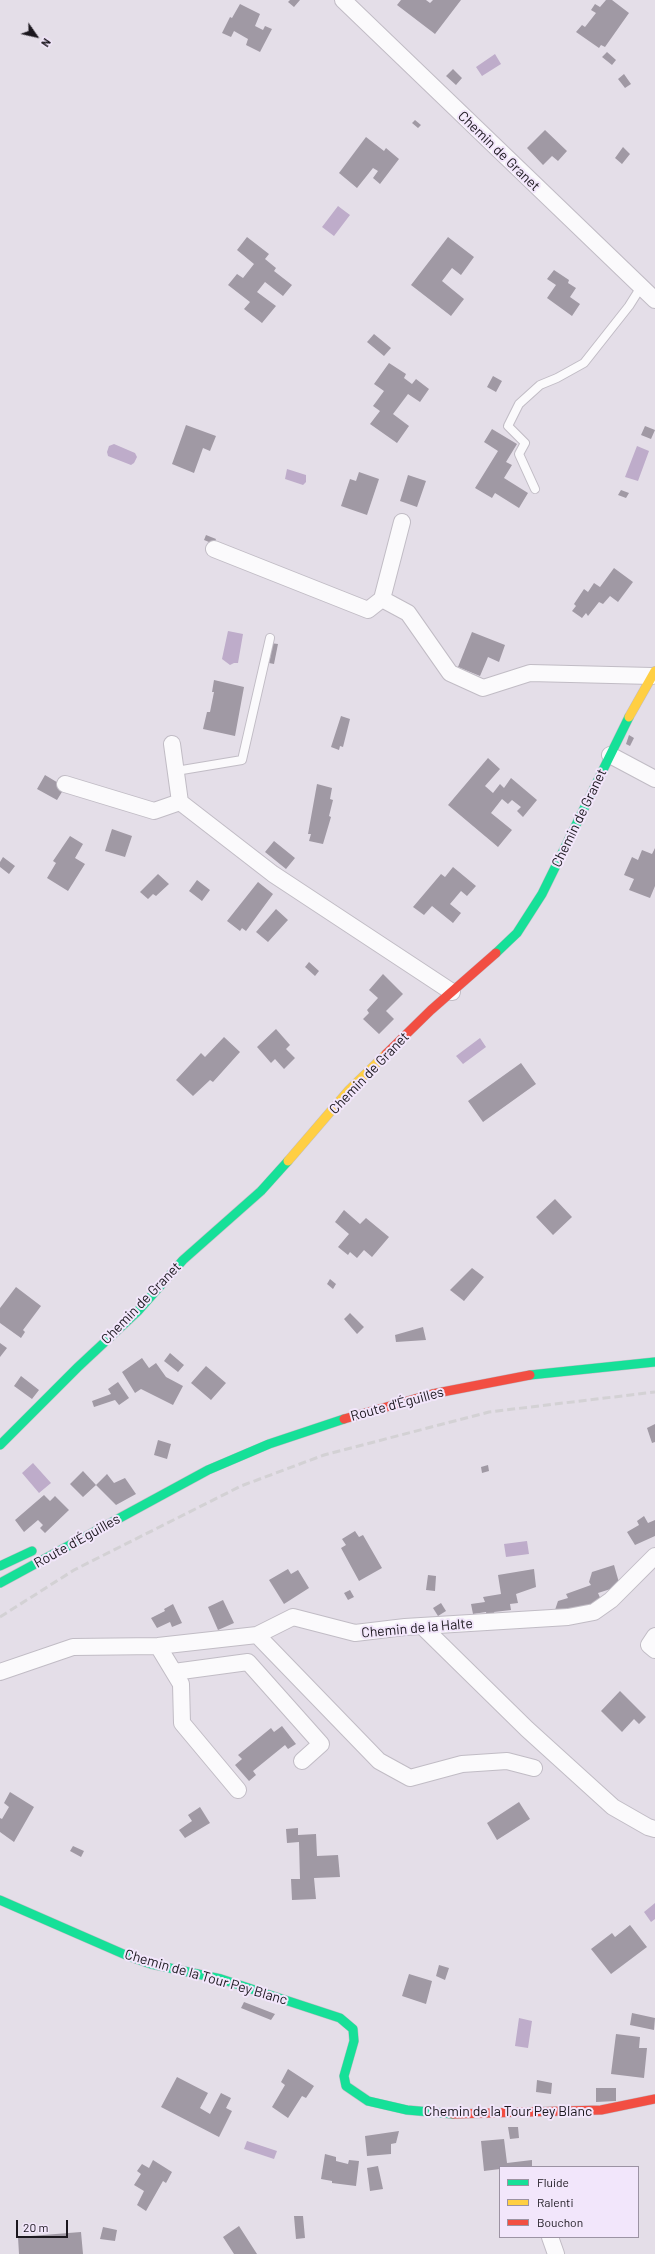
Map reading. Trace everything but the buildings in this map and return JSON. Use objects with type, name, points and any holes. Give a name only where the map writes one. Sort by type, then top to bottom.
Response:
[{"type":"street","name":"Chemin de Granet","points":[[344,0],[655,300]]},
{"type":"street","points":[[214,549],[368,610],[382,599],[402,522]]},
{"type":"street","points":[[382,599],[408,613],[450,674],[483,688],[530,673],[654,674]]},
{"type":"street","name":"Chemin de Granet","points":[[0,1446],[3,1440],[138,1311],[183,1260],[261,1191],[309,1139],[349,1090],[430,1010],[479,970],[517,932],[542,894],[637,700],[654,674]]},
{"type":"street","points":[[172,744],[180,802],[273,874],[452,992]]},
{"type":"street","points":[[610,755],[655,779]]},
{"type":"street","points":[[65,784],[154,812],[180,802]]},
{"type":"street","name":"Route d'Éguilles","points":[[0,1584],[64,1550],[154,1498],[208,1470],[269,1444],[388,1405],[432,1394],[543,1373],[655,1362]]},
{"type":"street","name":"Route d'Éguilles","points":[[70,1534],[154,1498]]},
{"type":"street","name":"Route d'Éguilles","points":[[0,1566],[42,1546]]},
{"type":"street","name":"Chemin de la Halte","points":[[0,1672],[73,1647],[158,1646],[257,1635],[293,1617],[355,1634],[422,1626],[568,1617],[594,1612],[611,1600],[653,1563]]},
{"type":"street","points":[[422,1626],[527,1729],[613,1807],[648,1827],[655,1829]]},
{"type":"street","points":[[257,1635],[379,1761],[410,1778],[462,1764],[507,1761],[534,1768]]},
{"type":"street","points":[[655,1636],[649,1645],[655,1650]]},
{"type":"street","points":[[158,1646],[181,1684],[182,1722],[238,1790]]},
{"type":"street","points":[[174,1672],[248,1662],[321,1744],[302,1761]]},
{"type":"street","name":"Chemin de la Tour Pey Blanc","points":[[0,1900],[128,1956],[151,1964],[221,1979],[340,2018],[353,2029],[354,2041],[344,2076],[346,2086],[368,2101],[407,2110],[446,2114],[600,2110],[655,2099]]},
{"type":"street","points":[[550,2238],[556,2254]]},
{"type":"lane","points":[[535,489],[519,454],[525,443],[508,426],[519,404],[540,385],[557,378],[584,363],[629,306],[641,287]]},
{"type":"lane","points":[[176,771],[242,760],[270,638]]},
{"type":"shaded area","points":[[495,54],[501,64],[482,76],[476,67]]},
{"type":"shaded area","points":[[338,206],[350,215],[334,236],[322,227]]},
{"type":"shaded area","points":[[114,444],[135,453],[137,457],[134,463],[131,465],[108,456],[107,452],[109,446]]},
{"type":"shaded area","points":[[637,446],[649,451],[638,481],[625,477]]},
{"type":"shaded area","points":[[287,469],[306,475],[306,482],[303,485],[285,479]]},
{"type":"shaded area","points":[[228,631],[243,634],[238,663],[230,665],[222,659]]},
{"type":"shaded area","points":[[480,1038],[486,1047],[463,1064],[456,1056]]},
{"type":"shaded area","points":[[33,1463],[51,1483],[39,1493],[22,1473]]},
{"type":"shaded area","points":[[527,1541],[529,1554],[506,1557],[504,1544]]},
{"type":"shaded area","points":[[655,1903],[655,1919],[651,1922],[644,1912]]},
{"type":"shaded area","points":[[519,2018],[532,2021],[528,2048],[515,2046]]},
{"type":"shaded area","points":[[247,2141],[277,2151],[274,2159],[244,2149]]},
{"type":"railway","points":[[0,1617],[74,1570],[241,1486],[324,1455],[489,1412],[655,1392]]},
{"type":"traffic: fast","points":[[496,953],[517,933],[542,894],[629,717]]},
{"type":"traffic: fast","points":[[0,1445],[78,1367],[138,1311],[183,1260],[261,1191],[288,1161]]},
{"type":"traffic: fast","points":[[530,1375],[655,1362]]},
{"type":"traffic: fast","points":[[0,1583],[208,1470],[269,1444],[344,1419]]},
{"type":"traffic: fast","points":[[0,1566],[32,1551]]},
{"type":"traffic: fast","points":[[0,1900],[128,1956],[151,1964],[221,1979],[340,2018],[353,2029],[354,2041],[344,2076],[346,2086],[368,2101],[407,2110],[453,2114]]},
{"type":"traffic: slow","points":[[629,717],[655,671]]},
{"type":"traffic: slow","points":[[288,1161],[349,1090],[386,1054]]},
{"type":"traffic: jam","points":[[386,1054],[431,1010],[496,953]]},
{"type":"traffic: jam","points":[[344,1419],[432,1394],[530,1375]]},
{"type":"traffic: jam","points":[[453,2114],[601,2110],[655,2099]]}]
